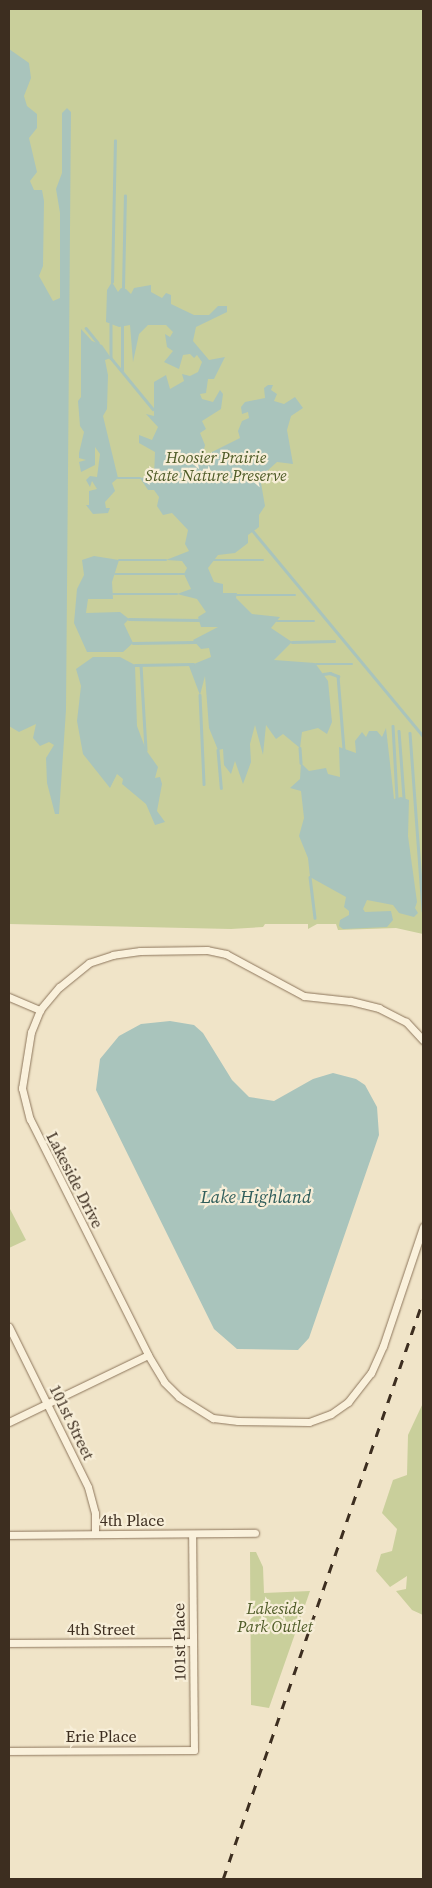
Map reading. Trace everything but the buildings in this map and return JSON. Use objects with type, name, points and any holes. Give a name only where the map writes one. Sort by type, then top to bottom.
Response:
[{"type":"street","name":"Lakeside Drive","points":[[423,1040],[406,1022],[379,1008],[350,1001],[304,996],[286,988],[243,961],[207,950],[140,951],[97,960],[59,987],[40,1010],[24,1058],[22,1088],[30,1120],[148,1355],[164,1382],[179,1397],[213,1418],[238,1422],[308,1422],[332,1414],[360,1390],[371,1373],[423,1226]]},
{"type":"street","points":[[9,998],[40,1010]]},
{"type":"street","name":"101st Street","points":[[9,1327],[88,1487],[95,1513],[95,1534]]},
{"type":"street","points":[[9,1422],[48,1405],[148,1355]]},
{"type":"street","name":"4th Place","points":[[9,1534],[255,1533]]},
{"type":"street","name":"101st Place","points":[[192,1534],[194,1750]]},
{"type":"street","name":"4th Street","points":[[9,1643],[193,1642]]},
{"type":"street","name":"Erie Place","points":[[9,1751],[194,1750]]},
{"type":"green space","name":"Hoosier Prairie State Nature Preserve","points":[[9,9],[423,9],[423,934],[396,928],[338,930],[336,924],[317,924],[308,929],[308,924],[265,924],[263,927],[231,929],[9,924]]},
{"type":"green space","points":[[9,1207],[26,1240],[9,1248]]},
{"type":"green space","points":[[423,1403],[423,1615],[412,1610],[396,1591],[406,1589],[407,1576],[390,1587],[376,1571],[381,1554],[392,1551],[397,1529],[382,1513],[393,1480],[407,1475],[408,1435]]},
{"type":"green space","name":"Lakeside Park Outlet","points":[[250,1552],[256,1552],[263,1567],[264,1593],[310,1591],[269,1708],[251,1705]]},
{"type":"water","points":[[9,49],[29,63],[31,78],[24,96],[27,106],[37,114],[37,128],[29,138],[37,172],[30,181],[34,190],[42,190],[44,201],[43,266],[39,276],[53,301],[60,298],[60,213],[56,189],[62,173],[62,113],[67,108],[71,112],[66,710],[59,814],[55,814],[47,783],[46,758],[54,745],[49,742],[40,746],[33,738],[36,724],[19,732],[9,726]]},
{"type":"water","points":[[112,282],[118,292],[121,288],[126,289],[131,294],[134,288],[151,285],[151,292],[162,298],[166,293],[171,295],[171,304],[194,315],[209,315],[218,306],[227,306],[227,312],[196,327],[193,341],[209,360],[225,357],[214,379],[208,379],[206,393],[200,394],[202,399],[213,402],[220,390],[223,394],[221,409],[202,421],[206,429],[200,433],[205,445],[202,457],[209,457],[212,452],[240,438],[238,431],[242,421],[249,418],[248,412],[242,414],[241,407],[245,402],[265,398],[264,388],[268,385],[273,385],[271,390],[277,394],[274,401],[284,404],[295,397],[303,408],[291,416],[287,430],[293,464],[277,462],[266,472],[261,483],[265,506],[259,515],[259,527],[248,535],[248,543],[235,553],[218,555],[208,568],[214,582],[223,584],[223,593],[237,593],[236,598],[252,614],[280,617],[271,628],[292,642],[274,660],[315,663],[328,681],[332,722],[327,734],[318,728],[302,732],[300,748],[283,734],[276,739],[266,725],[263,755],[255,725],[250,744],[251,762],[243,784],[235,761],[231,774],[224,765],[223,749],[218,750],[209,728],[205,676],[200,695],[189,666],[211,657],[209,648],[201,649],[193,640],[218,627],[201,627],[198,617],[206,612],[197,599],[177,594],[191,589],[184,574],[187,568],[182,561],[166,560],[189,551],[185,544],[188,530],[172,513],[163,515],[157,506],[159,497],[154,490],[148,490],[140,478],[154,476],[155,452],[139,443],[139,435],[152,440],[158,427],[146,414],[154,416],[154,382],[166,375],[170,389],[184,381],[182,374],[190,376],[198,372],[202,362],[197,355],[194,358],[190,354],[183,355],[179,369],[164,362],[173,351],[167,347],[165,334],[170,337],[173,332],[166,325],[148,325],[139,334],[133,362],[130,325],[119,327],[106,322],[107,290]]},
{"type":"water","points":[[81,329],[92,341],[102,345],[111,358],[105,360],[108,375],[107,409],[103,416],[118,478],[112,483],[115,491],[105,502],[106,508],[110,508],[108,513],[93,514],[86,505],[89,505],[89,491],[97,489],[92,481],[90,487],[86,480],[90,476],[97,477],[100,454],[95,447],[95,465],[81,472],[79,462],[86,460],[79,458],[84,432],[80,426],[78,401],[81,397]]},
{"type":"water","points":[[94,556],[119,560],[112,582],[113,599],[88,599],[86,613],[120,612],[129,619],[124,624],[133,643],[123,652],[87,652],[74,623],[77,589],[84,575],[82,560]]},
{"type":"water","points":[[93,657],[120,657],[135,665],[137,726],[146,750],[158,767],[155,778],[160,777],[162,784],[157,811],[165,822],[155,825],[146,804],[122,784],[123,779],[117,774],[110,788],[83,754],[77,721],[81,686],[76,669]]},
{"type":"water","points":[[386,728],[394,799],[401,797],[409,800],[408,836],[417,902],[415,908],[418,913],[414,917],[399,913],[393,905],[367,900],[363,909],[365,912],[391,911],[393,920],[387,927],[343,929],[339,926],[340,920],[349,915],[349,911],[344,907],[346,897],[310,877],[308,858],[299,836],[304,818],[301,791],[290,788],[300,779],[301,763],[309,771],[326,768],[328,774],[340,777],[339,747],[356,753],[355,741],[362,732],[366,737],[369,731],[377,731],[382,737]]},
{"type":"water","name":"Lake Highland","points":[[170,1021],[194,1025],[203,1033],[232,1080],[249,1097],[274,1101],[313,1079],[333,1073],[356,1079],[365,1085],[377,1107],[379,1135],[309,1338],[298,1350],[237,1349],[214,1329],[96,1090],[100,1059],[119,1036],[141,1024]]},
{"type":"waterway","points":[[112,282],[115,141]]},
{"type":"waterway","points":[[123,288],[125,196]]},
{"type":"waterway","points":[[111,324],[111,358],[153,409]]},
{"type":"waterway","points":[[122,326],[122,370]]},
{"type":"waterway","points":[[86,328],[98,343]]},
{"type":"waterway","points":[[265,475],[281,475]]},
{"type":"waterway","points":[[118,478],[140,478]]},
{"type":"waterway","points":[[253,531],[423,736]]},
{"type":"waterway","points":[[119,560],[166,560]]},
{"type":"waterway","points":[[214,560],[263,560]]},
{"type":"waterway","points":[[115,574],[184,574]]},
{"type":"waterway","points":[[113,594],[177,594]]},
{"type":"waterway","points":[[237,595],[295,595]]},
{"type":"waterway","points":[[129,619],[199,620]]},
{"type":"waterway","points":[[277,621],[314,621]]},
{"type":"waterway","points":[[292,642],[334,641]]},
{"type":"waterway","points":[[133,643],[195,642]]},
{"type":"waterway","points":[[135,665],[193,664]]},
{"type":"waterway","points":[[316,664],[352,664]]},
{"type":"waterway","points":[[141,665],[146,750]]},
{"type":"waterway","points":[[323,674],[330,673],[338,676],[344,749]]},
{"type":"waterway","points":[[200,695],[204,784]]},
{"type":"waterway","points":[[393,726],[397,798]]},
{"type":"waterway","points":[[399,731],[404,798]]},
{"type":"waterway","points":[[410,733],[423,911]]},
{"type":"waterway","points":[[300,748],[301,763]]},
{"type":"waterway","points":[[218,750],[221,788]]},
{"type":"waterway","points":[[310,877],[315,918]]},
{"type":"railway","points":[[223,1879],[423,1300]]}]
